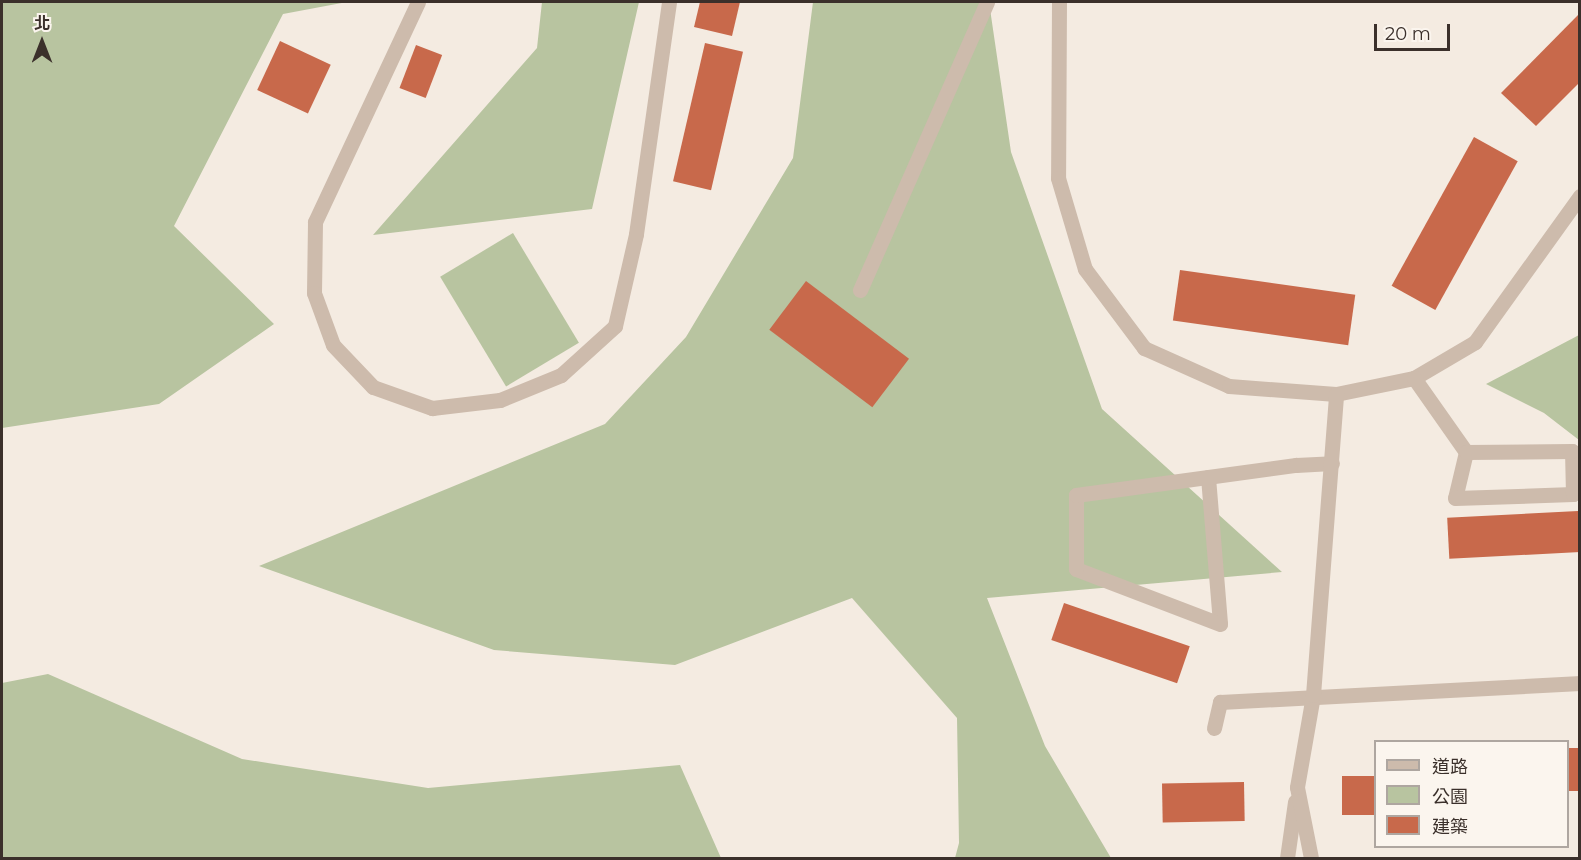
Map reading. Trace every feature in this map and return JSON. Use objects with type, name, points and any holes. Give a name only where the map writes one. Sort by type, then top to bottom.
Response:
[{"type":"lane","points":[[418,2],[315,222],[314,293],[333,345],[373,387],[432,408],[500,400],[561,375],[615,326],[636,234],[669,2]]},
{"type":"lane","points":[[860,290],[987,2]]},
{"type":"lane","points":[[1059,2],[1058,178],[1085,269],[1144,348],[1229,386],[1336,394],[1414,378],[1475,342],[1580,196]]},
{"type":"lane","points":[[1414,378],[1466,452],[1455,498],[1573,494],[1572,452],[1466,452]]},
{"type":"lane","points":[[1287,858],[1313,695],[1336,394]]},
{"type":"lane","points":[[1208,477],[1220,624],[1076,569],[1076,495],[1208,477],[1332,463]]},
{"type":"lane","points":[[1214,728],[1220,702],[1313,695],[1580,684]]},
{"type":"lane","points":[[1297,787],[1311,858]]},
{"type":"green space","points":[[2,2],[347,2],[283,14],[174,226],[274,324],[159,404],[2,428]]},
{"type":"green space","points":[[542,2],[639,2],[592,209],[373,235],[537,48]]},
{"type":"green space","points":[[813,2],[989,2],[1011,152],[1102,409],[1282,572],[987,598],[1045,746],[1111,858],[955,858],[959,843],[957,718],[852,598],[675,665],[494,650],[259,566],[605,424],[686,337],[793,158]]},
{"type":"green space","points":[[513,233],[579,343],[506,386],[440,277]]},
{"type":"green space","points":[[1579,335],[1579,440],[1544,413],[1486,384]]},
{"type":"green space","points":[[48,674],[242,759],[428,788],[680,765],[721,858],[2,858],[2,683]]},
{"type":"building","points":[[700,2],[740,2],[732,36],[694,27]]},
{"type":"building","points":[[1580,13],[1580,82],[1536,126],[1501,93]]},
{"type":"building","points":[[280,41],[331,65],[308,114],[257,90]]},
{"type":"building","points":[[705,43],[743,52],[711,190],[673,181]]},
{"type":"building","points":[[416,45],[442,55],[426,98],[400,88]]},
{"type":"building","points":[[1474,137],[1518,161],[1435,310],[1392,286]]},
{"type":"building","points":[[1180,270],[1355,295],[1348,345],[1173,321]]},
{"type":"building","points":[[806,281],[909,359],[872,407],[769,330]]},
{"type":"building","points":[[1578,511],[1580,552],[1449,559],[1447,518]]},
{"type":"building","points":[[1064,603],[1190,646],[1177,683],[1051,640]]},
{"type":"building","points":[[1569,748],[1580,748],[1580,791],[1569,791]]},
{"type":"building","points":[[1342,776],[1374,776],[1374,815],[1342,815]]},
{"type":"building","points":[[1244,782],[1245,821],[1163,822],[1162,783]]}]
